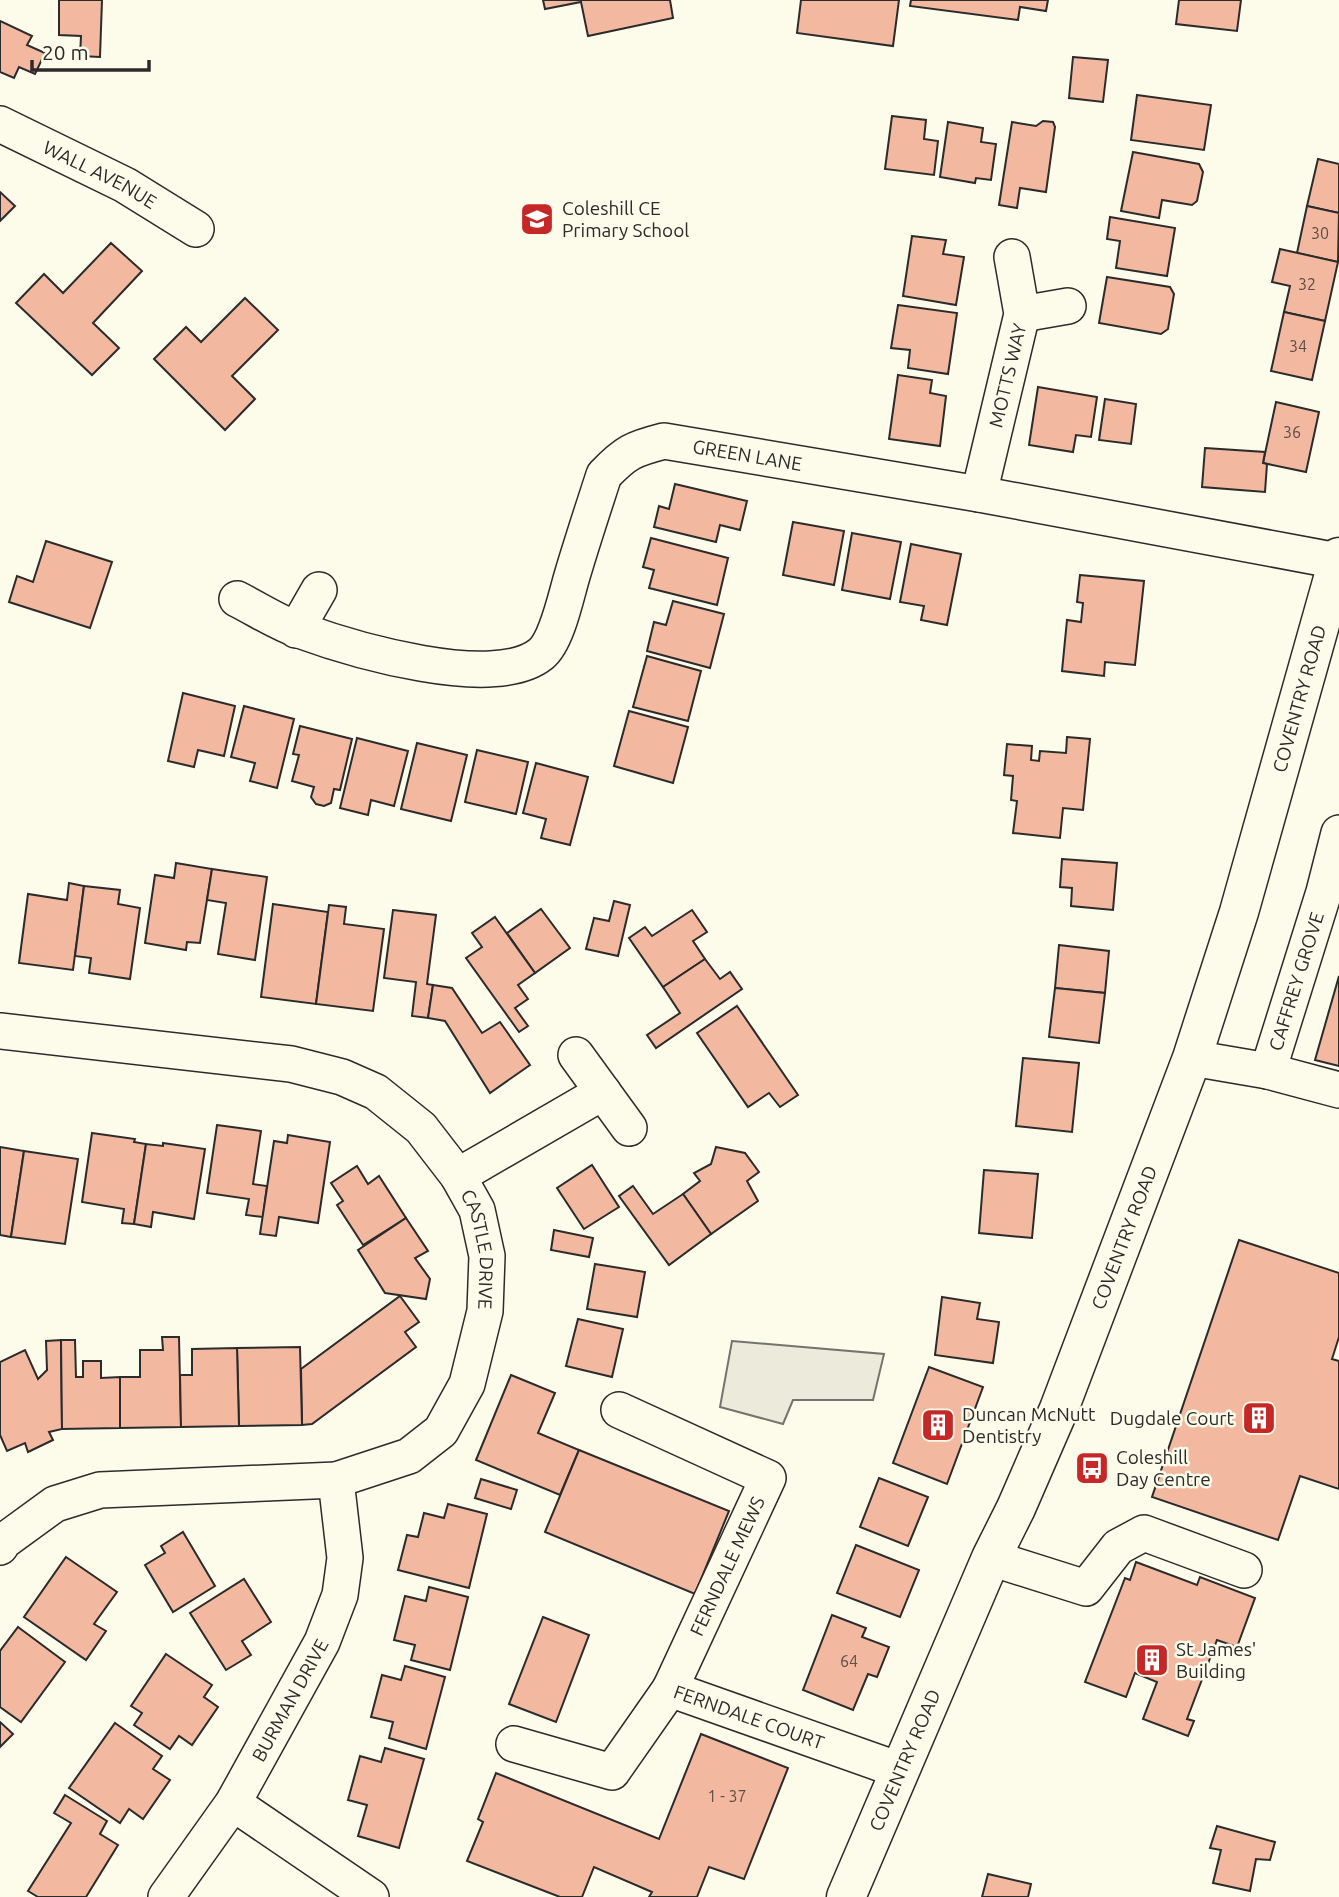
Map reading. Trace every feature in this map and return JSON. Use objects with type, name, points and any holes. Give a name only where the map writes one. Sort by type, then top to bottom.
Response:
[{"type":"main road","name":"COVENTRY ROAD","points":[[846,1897],[991,1558],[1059,1409],[1192,1058],[1239,912],[1338,559]]},
{"type":"street","name":"WALL AVENUE","points":[[0,124],[125,185],[195,229]]},
{"type":"street","name":"MOTTS WAY","points":[[979,494],[1022,314],[1012,257]]},
{"type":"street","points":[[1022,314],[1068,306]]},
{"type":"street","name":"GREEN LANE","points":[[237,599],[296,630],[377,654],[425,665],[488,668],[519,665],[542,654],[558,624],[604,475],[620,458],[634,449],[664,441],[979,494],[1338,559]]},
{"type":"street","points":[[296,630],[319,590]]},
{"type":"street","name":"CAFFREY GROVE","points":[[1268,1071],[1331,893],[1339,833]]},
{"type":"street","name":"CASTLE DRIVE","points":[[0,1031],[291,1064],[342,1077],[376,1092],[421,1128],[458,1176],[477,1210],[487,1256],[485,1311],[467,1384],[441,1431],[409,1456],[336,1480],[100,1490],[55,1504],[4,1541],[0,1547]]},
{"type":"street","points":[[576,1055],[629,1128]]},
{"type":"street","points":[[1192,1058],[1268,1071],[1339,1090]]},
{"type":"street","points":[[458,1176],[603,1091]]},
{"type":"street","name":"FERNDALE MEWS","points":[[618,1410],[768,1478],[670,1689]]},
{"type":"street","name":"BURMAN DRIVE","points":[[166,1897],[233,1803],[322,1642],[340,1595],[345,1558],[336,1480]]},
{"type":"street","points":[[991,1558],[1086,1588],[1118,1547],[1144,1533],[1244,1570]]},
{"type":"street","name":"FERNDALE COURT","points":[[514,1744],[612,1772],[670,1689],[899,1770]]},
{"type":"street","points":[[233,1803],[371,1897]]},
{"type":"shaded area","points":[[732,1341],[884,1354],[873,1400],[793,1400],[783,1424],[720,1407]]},
{"type":"building","points":[[59,0],[102,0],[100,57],[80,56],[81,36],[59,35]]},
{"type":"building","points":[[543,0],[670,0],[673,18],[588,36],[581,2],[545,9]]},
{"type":"building","points":[[801,0],[899,0],[893,46],[797,33]]},
{"type":"building","points":[[911,0],[1048,0],[1046,11],[1020,7],[1018,20],[910,6]]},
{"type":"building","points":[[1179,0],[1241,0],[1237,31],[1176,24]]},
{"type":"building","points":[[0,21],[32,36],[27,45],[45,53],[35,74],[19,67],[14,78],[0,72]]},
{"type":"building","points":[[1073,57],[1108,60],[1103,102],[1069,98]]},
{"type":"building","points":[[1137,95],[1211,105],[1204,150],[1131,140]]},
{"type":"building","points":[[892,116],[926,120],[924,139],[938,141],[934,175],[885,169]]},
{"type":"building","points":[[1043,121],[1053,122],[1055,127],[1046,192],[1020,188],[1017,208],[999,205],[1012,122],[1036,126]]},
{"type":"building","points":[[948,122],[983,128],[981,142],[996,144],[991,180],[976,178],[975,183],[940,177]]},
{"type":"building","points":[[1133,152],[1199,164],[1203,172],[1197,201],[1192,205],[1162,200],[1159,218],[1121,211]]},
{"type":"building","points":[[1318,159],[1339,164],[1339,213],[1307,206]]},
{"type":"building","points":[[0,192],[15,206],[0,221]]},
{"type":"building","points":[[1307,206],[1339,213],[1338,262],[1297,253]]},
{"type":"building","points":[[1110,217],[1175,228],[1167,276],[1116,268],[1120,241],[1107,239]]},
{"type":"building","points":[[912,236],[946,240],[943,254],[964,257],[956,305],[903,296]]},
{"type":"building","points":[[111,243],[142,271],[93,323],[119,348],[92,375],[16,303],[44,274],[63,293]]},
{"type":"building","points":[[1280,249],[1338,262],[1325,321],[1284,312],[1290,286],[1272,282]]},
{"type":"building","points":[[1107,277],[1170,287],[1174,294],[1168,329],[1161,334],[1099,323]]},
{"type":"building","points":[[245,298],[278,330],[232,376],[255,399],[225,430],[154,359],[186,327],[201,342]]},
{"type":"building","points":[[898,305],[957,313],[948,374],[908,368],[910,350],[891,348]]},
{"type":"building","points":[[1284,312],[1325,321],[1312,380],[1271,371]]},
{"type":"building","points":[[898,375],[932,380],[930,393],[946,396],[940,446],[889,439]]},
{"type":"building","points":[[1038,387],[1097,397],[1091,437],[1076,435],[1073,452],[1029,445]]},
{"type":"building","points":[[1105,399],[1136,404],[1131,444],[1099,440]]},
{"type":"building","points":[[1276,402],[1319,412],[1306,472],[1263,463]]},
{"type":"building","points":[[1205,448],[1265,452],[1265,492],[1202,487]]},
{"type":"building","points":[[675,484],[747,501],[740,530],[720,525],[716,542],[654,527],[659,506],[669,509]]},
{"type":"building","points":[[793,522],[844,531],[834,585],[783,575]]},
{"type":"building","points":[[852,533],[901,542],[890,599],[842,590]]},
{"type":"building","points":[[651,538],[728,558],[717,605],[649,588],[654,570],[643,567]]},
{"type":"building","points":[[46,541],[112,562],[90,628],[9,602],[17,576],[33,582]]},
{"type":"building","points":[[911,544],[961,554],[947,625],[921,620],[924,606],[900,602]]},
{"type":"building","points":[[1080,575],[1144,581],[1135,665],[1105,662],[1104,676],[1062,671],[1067,620],[1081,622],[1083,603],[1077,602]]},
{"type":"building","points":[[673,601],[724,614],[710,668],[647,651],[654,622],[666,625]]},
{"type":"building","points":[[647,656],[701,671],[688,721],[633,707]]},
{"type":"building","points":[[183,693],[235,706],[224,756],[198,750],[194,767],[168,761]]},
{"type":"building","points":[[244,706],[294,719],[277,788],[250,781],[255,763],[231,757]]},
{"type":"building","points":[[629,711],[688,727],[673,783],[614,766]]},
{"type":"building","points":[[300,726],[352,739],[340,790],[334,789],[331,803],[324,806],[316,804],[311,797],[314,787],[292,781],[299,755],[293,754]]},
{"type":"building","points":[[1067,737],[1090,739],[1083,810],[1063,808],[1060,838],[1013,833],[1017,801],[1011,800],[1013,776],[1004,775],[1007,744],[1032,746],[1031,760],[1039,761],[1040,751],[1066,753]]},
{"type":"building","points":[[357,738],[408,751],[394,806],[371,800],[368,815],[340,808]]},
{"type":"building","points":[[417,743],[467,755],[451,821],[401,809]]},
{"type":"building","points":[[477,750],[528,762],[516,814],[465,802]]},
{"type":"building","points":[[536,763],[588,777],[570,845],[541,838],[546,819],[523,813]]},
{"type":"building","points":[[1062,859],[1117,863],[1113,910],[1071,906],[1072,888],[1060,887]]},
{"type":"building","points":[[176,863],[212,869],[200,943],[187,942],[186,950],[145,943],[155,875],[174,878]]},
{"type":"building","points":[[212,869],[267,877],[255,960],[218,954],[226,903],[207,900]]},
{"type":"building","points":[[69,883],[84,886],[73,970],[19,963],[28,894],[67,900]]},
{"type":"building","points":[[84,886],[120,890],[118,904],[140,908],[130,979],[89,973],[91,958],[75,956]]},
{"type":"building","points":[[614,901],[630,905],[618,956],[586,949],[594,918],[609,921]]},
{"type":"building","points":[[273,904],[328,912],[316,1004],[261,997]]},
{"type":"building","points":[[329,905],[346,907],[344,924],[384,929],[373,1011],[316,1004]]},
{"type":"building","points":[[541,909],[570,948],[535,973],[507,933]]},
{"type":"building","points":[[393,910],[436,915],[427,984],[433,985],[428,1018],[412,1016],[416,982],[384,978]]},
{"type":"building","points":[[692,910],[707,932],[693,941],[705,959],[663,987],[629,938],[645,927],[652,936]]},
{"type":"building","points":[[495,917],[535,973],[518,985],[528,999],[515,1008],[528,1026],[519,1032],[466,958],[482,947],[472,933]]},
{"type":"building","points":[[1059,945],[1109,951],[1105,993],[1055,988]]},
{"type":"building","points":[[705,959],[720,979],[730,972],[742,989],[656,1048],[647,1035],[680,1013],[663,987]]},
{"type":"building","points":[[1339,976],[1339,1066],[1315,1060]]},
{"type":"building","points":[[433,985],[452,988],[482,1033],[500,1022],[530,1065],[490,1093],[445,1021],[428,1018]]},
{"type":"building","points":[[1055,988],[1105,993],[1099,1043],[1049,1037]]},
{"type":"building","points":[[737,1006],[798,1095],[780,1107],[769,1093],[748,1107],[697,1033]]},
{"type":"building","points":[[1023,1058],[1079,1063],[1072,1132],[1016,1126]]},
{"type":"building","points":[[217,1125],[261,1131],[253,1184],[267,1186],[263,1217],[246,1215],[249,1199],[207,1193]]},
{"type":"building","points":[[92,1133],[135,1139],[134,1142],[146,1144],[134,1224],[122,1223],[124,1209],[82,1202]]},
{"type":"building","points":[[288,1135],[330,1142],[318,1223],[279,1217],[276,1236],[260,1234],[274,1141],[287,1143]]},
{"type":"building","points":[[163,1143],[205,1149],[194,1219],[153,1212],[151,1227],[134,1224],[146,1144],[163,1146]]},
{"type":"building","points":[[0,1147],[24,1151],[11,1237],[0,1235]]},
{"type":"building","points":[[716,1147],[745,1153],[759,1172],[747,1181],[758,1201],[711,1234],[683,1194],[700,1181],[694,1173],[711,1164]]},
{"type":"building","points":[[24,1151],[78,1159],[65,1244],[11,1237]]},
{"type":"building","points":[[592,1165],[619,1207],[584,1229],[557,1188]]},
{"type":"building","points":[[357,1166],[368,1184],[379,1176],[406,1218],[363,1245],[337,1205],[343,1201],[331,1183]]},
{"type":"building","points":[[984,1170],[1038,1174],[1032,1238],[979,1233]]},
{"type":"building","points":[[633,1186],[653,1214],[683,1194],[711,1234],[669,1265],[619,1196]]},
{"type":"building","points":[[406,1218],[428,1251],[415,1258],[430,1279],[426,1299],[385,1293],[358,1250]]},
{"type":"building","points":[[554,1230],[593,1238],[589,1257],[551,1250]]},
{"type":"building","name":"Dugdale Court","points":[[1239,1240],[1339,1273],[1339,1337],[1332,1359],[1339,1361],[1339,1489],[1300,1476],[1278,1540],[1152,1497]]},
{"type":"building","points":[[595,1264],[645,1272],[637,1317],[587,1309]]},
{"type":"building","points":[[400,1296],[419,1322],[405,1332],[416,1347],[312,1424],[302,1425],[301,1369]]},
{"type":"building","points":[[942,1297],[980,1303],[977,1319],[999,1322],[993,1363],[935,1355]]},
{"type":"building","points":[[578,1319],[623,1329],[612,1377],[566,1366]]},
{"type":"building","points":[[162,1337],[179,1337],[181,1427],[120,1428],[120,1377],[140,1377],[140,1350],[163,1350]]},
{"type":"building","points":[[61,1340],[62,1429],[49,1432],[53,1440],[28,1452],[25,1443],[7,1451],[0,1435],[0,1362],[25,1350],[38,1379],[47,1370],[46,1341]]},
{"type":"building","points":[[61,1340],[75,1340],[76,1377],[83,1377],[83,1361],[101,1361],[101,1378],[120,1377],[120,1428],[62,1429]]},
{"type":"building","points":[[300,1347],[302,1425],[239,1426],[237,1348]]},
{"type":"building","points":[[237,1348],[239,1426],[181,1427],[180,1375],[192,1375],[192,1349]]},
{"type":"building","name":"Duncan McNutt Dentistry","points":[[929,1367],[983,1387],[947,1484],[893,1463]]},
{"type":"building","points":[[511,1375],[555,1393],[538,1433],[579,1450],[560,1495],[476,1460]]},
{"type":"building","points":[[579,1450],[729,1511],[695,1594],[545,1532]]},
{"type":"building","points":[[879,1478],[928,1497],[908,1546],[860,1527]]},
{"type":"building","points":[[481,1479],[517,1490],[511,1509],[475,1498]]},
{"type":"building","points":[[448,1504],[487,1514],[469,1588],[398,1570],[407,1535],[418,1537],[424,1513],[444,1518]]},
{"type":"building","points":[[183,1532],[215,1586],[173,1612],[145,1565],[165,1553],[161,1546]]},
{"type":"building","points":[[856,1545],[919,1570],[900,1617],[837,1593]]},
{"type":"building","points":[[66,1557],[117,1592],[94,1624],[106,1631],[86,1660],[24,1617]]},
{"type":"building","name":"St James' Building","points":[[1136,1562],[1197,1585],[1200,1577],[1255,1598],[1237,1647],[1217,1640],[1187,1719],[1194,1721],[1188,1736],[1143,1719],[1157,1682],[1135,1673],[1126,1697],[1085,1682],[1125,1578],[1130,1580]]},
{"type":"building","points":[[244,1579],[271,1622],[242,1641],[251,1655],[226,1670],[190,1613]]},
{"type":"building","points":[[429,1587],[468,1597],[450,1670],[411,1660],[415,1645],[394,1640],[405,1596],[426,1601]]},
{"type":"building","points":[[832,1615],[866,1628],[862,1637],[889,1647],[877,1677],[868,1674],[853,1710],[803,1690]]},
{"type":"building","points":[[543,1617],[589,1635],[556,1722],[509,1704]]},
{"type":"building","points":[[18,1627],[65,1662],[21,1722],[0,1707],[0,1651]]},
{"type":"building","points":[[166,1654],[212,1685],[204,1697],[218,1707],[192,1745],[179,1736],[170,1749],[134,1725],[142,1713],[131,1706]]},
{"type":"building","points":[[405,1666],[445,1677],[426,1749],[389,1738],[393,1722],[371,1717],[382,1675],[401,1680]]},
{"type":"building","points":[[0,1722],[13,1734],[0,1747]]},
{"type":"building","points":[[115,1723],[162,1756],[153,1769],[170,1780],[143,1819],[129,1809],[120,1823],[69,1788]]},
{"type":"building","points":[[701,1734],[788,1768],[744,1879],[709,1867],[697,1897],[649,1897],[652,1892],[594,1867],[582,1897],[560,1897],[467,1861],[483,1822],[478,1819],[496,1773],[659,1839]]},
{"type":"building","points":[[385,1748],[424,1759],[399,1848],[358,1836],[367,1805],[348,1800],[360,1756],[381,1762]]},
{"type":"building","points":[[65,1795],[107,1821],[100,1834],[118,1845],[86,1897],[38,1897],[28,1891],[71,1823],[54,1813]]},
{"type":"building","points":[[1217,1826],[1275,1842],[1270,1860],[1256,1859],[1250,1891],[1213,1883],[1221,1850],[1210,1848]]},
{"type":"building","points":[[988,1874],[1031,1884],[1028,1897],[982,1897]]},
{"type":"place","name":"Coleshill CE Primary School","points":[[537,219]]},
{"type":"place","name":"Dugdale Court","points":[[1259,1418]]},
{"type":"place","name":"Duncan McNutt Dentistry","points":[[938,1425]]},
{"type":"place","name":"Coleshill Day Centre","points":[[1092,1468]]},
{"type":"place","name":"St James' Building","points":[[1152,1660]]}]
